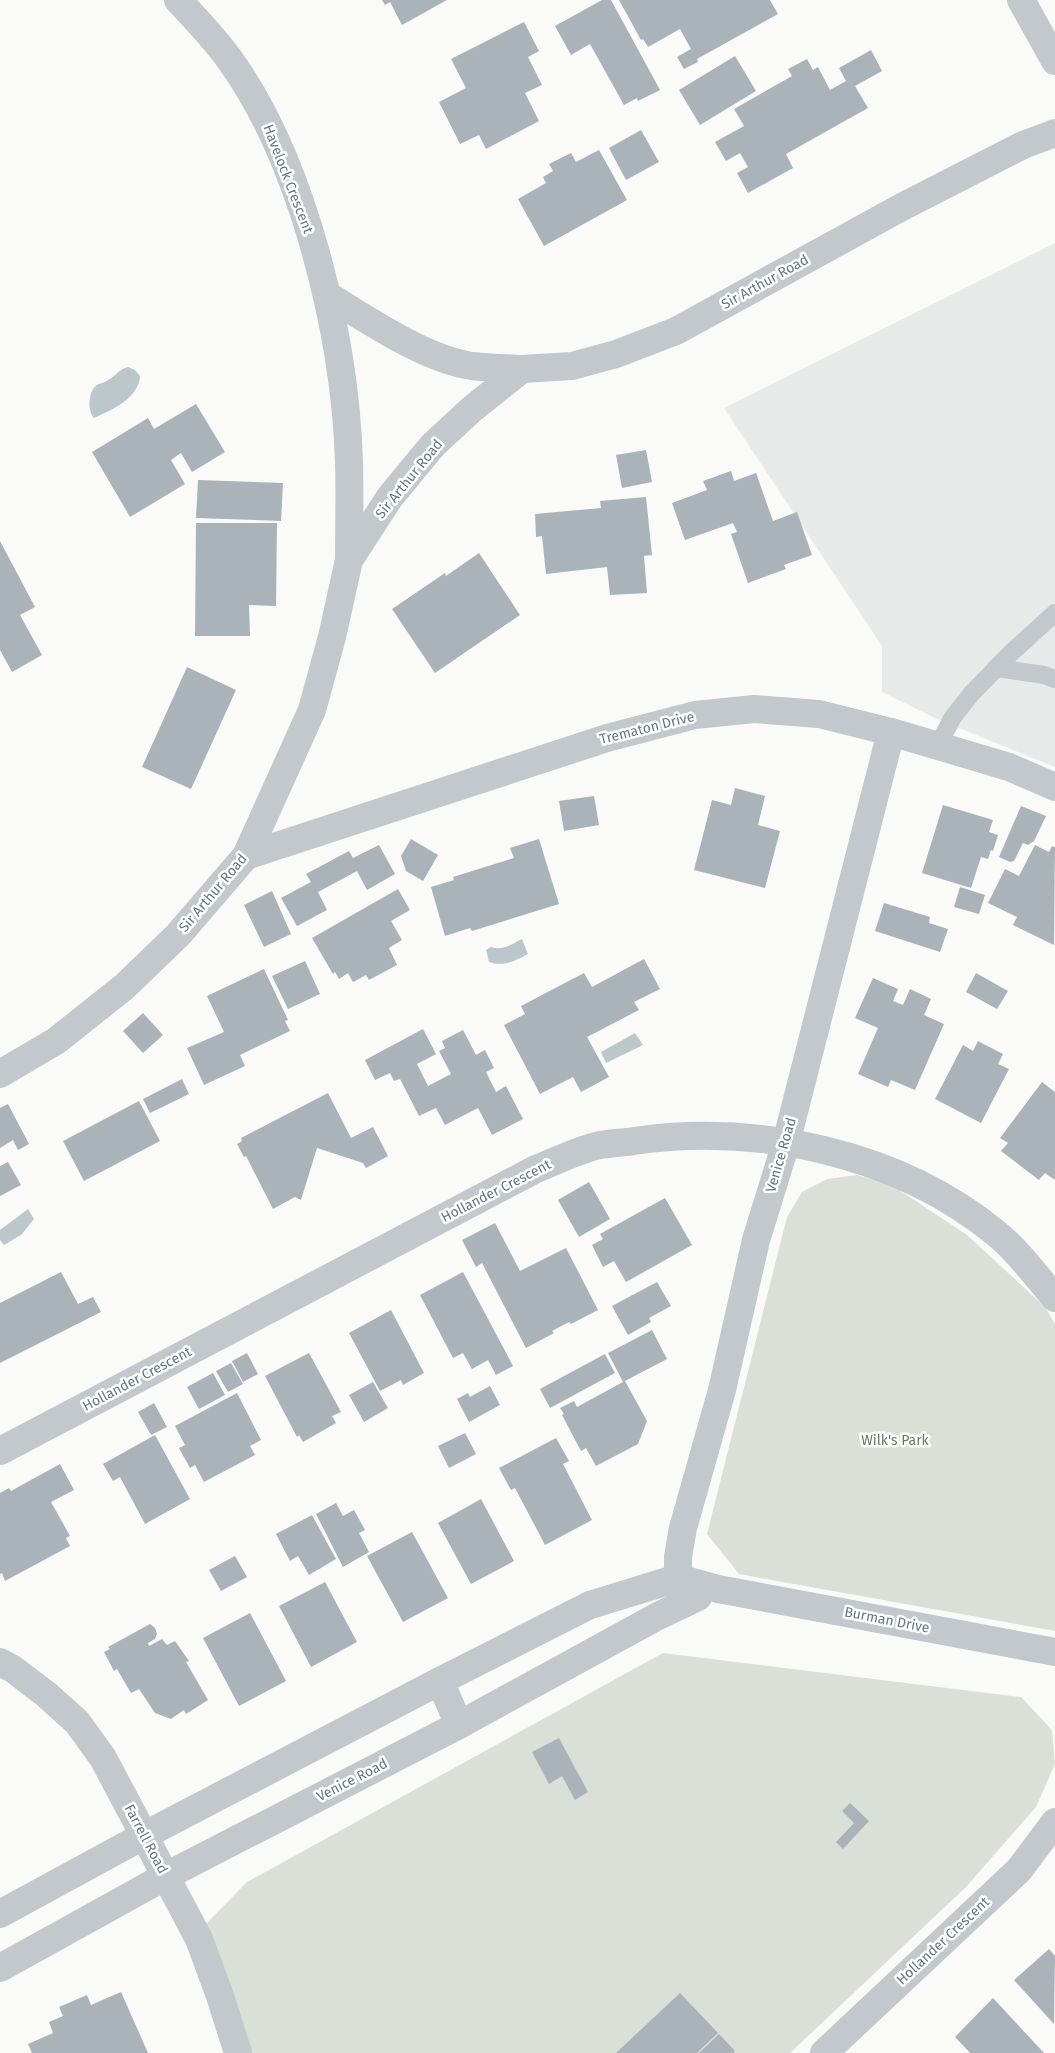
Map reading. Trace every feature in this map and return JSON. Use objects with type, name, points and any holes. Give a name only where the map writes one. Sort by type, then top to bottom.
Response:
[{"type":"street","name":"Havelock Crescent","points":[[178,0],[230,60],[255,99],[280,152],[301,206],[327,295],[343,390],[348,443],[349,560]]},
{"type":"street","points":[[1021,0],[1055,61]]},
{"type":"street","name":"Sir Arthur Road","points":[[0,1074],[56,1041],[124,987],[178,935],[246,856],[312,710],[332,637],[349,560],[390,497],[433,446],[472,409],[522,369],[572,366],[616,354],[676,331],[900,208],[1023,145],[1055,133]]},
{"type":"street","points":[[327,295],[385,330],[428,352],[471,366],[522,369]]},
{"type":"street","name":"Trematon Drive","points":[[246,856],[607,738],[695,715],[754,709],[819,714],[891,732],[1009,767],[1055,787]]},
{"type":"street","name":"Venice Road","points":[[0,1968],[166,1876],[459,1725],[680,1591],[678,1557],[683,1528],[722,1390],[756,1240],[786,1143],[891,732]]},
{"type":"street","name":"Hollander Crescent","points":[[0,1451],[536,1168],[596,1146],[664,1137],[716,1136],[786,1143],[876,1166],[916,1182],[952,1203],[998,1234],[1055,1298]]},
{"type":"street","name":"Burman Drive","points":[[680,1591],[718,1589],[1055,1652]]},
{"type":"street","points":[[0,1914],[145,1835],[440,1680],[590,1605],[680,1591]]},
{"type":"street","name":"Farrell Road","points":[[0,1662],[47,1695],[77,1722],[103,1758],[199,1939],[238,2053]]},
{"type":"street","points":[[440,1680],[459,1725]]},
{"type":"street","name":"Hollander Crescent","points":[[824,2053],[1019,1870],[1055,1822]]},
{"type":"lane","points":[[938,745],[953,717],[996,668],[1055,613]]},
{"type":"lane","points":[[996,668],[1044,675],[1055,679]]},
{"type":"shaded area","points":[[1055,243],[1055,767],[937,719],[882,692],[882,646],[724,408]]},
{"type":"shaded area","points":[[128,367],[135,370],[140,376],[135,391],[123,402],[94,418],[90,411],[90,396],[94,388]]},
{"type":"shaded area","points":[[522,939],[528,954],[504,964],[489,962],[486,950],[491,947],[503,948]]},
{"type":"shaded area","points":[[635,1033],[643,1045],[606,1063],[601,1052]]},
{"type":"shaded area","points":[[28,1209],[34,1219],[21,1235],[4,1245],[0,1240],[0,1230]]},
{"type":"green space","name":"Wilk's Park","points":[[857,1175],[890,1184],[967,1235],[1045,1307],[1055,1324],[1055,1631],[739,1574],[707,1534],[787,1217],[802,1192],[827,1179]]},
{"type":"green space","points":[[663,1653],[1021,1697],[1052,1730],[1055,1764],[1036,1807],[966,1887],[790,2053],[233,2053],[205,1925],[247,1882]]},
{"type":"building","points":[[382,0],[447,0],[402,25],[390,2],[385,5]]},
{"type":"building","points":[[602,0],[611,0],[660,90],[638,101],[637,98],[624,105],[590,44],[571,55],[555,26]]},
{"type":"building","points":[[619,0],[770,0],[778,14],[697,59],[698,62],[684,69],[677,57],[691,49],[680,29],[648,47],[643,39],[641,40]]},
{"type":"building","points":[[524,22],[539,51],[528,57],[542,85],[525,93],[539,121],[486,149],[479,135],[460,144],[439,102],[466,88],[451,59]]},
{"type":"building","points":[[871,50],[882,71],[855,86],[868,108],[786,154],[793,168],[748,193],[737,173],[748,167],[740,153],[726,161],[715,142],[744,126],[734,109],[792,76],[788,69],[807,59],[813,70],[818,67],[830,90],[846,81],[839,68]]},
{"type":"building","points":[[735,56],[756,91],[700,125],[679,90]]},
{"type":"building","points":[[641,130],[659,162],[626,180],[609,148]]},
{"type":"building","points":[[599,150],[627,200],[544,246],[518,199],[546,183],[543,177],[553,171],[549,164],[571,153],[576,162]]},
{"type":"building","points":[[196,404],[225,452],[192,472],[181,453],[171,460],[185,484],[130,517],[92,452],[148,418],[154,429]]},
{"type":"building","points":[[646,450],[652,482],[622,488],[616,455]]},
{"type":"building","points":[[731,471],[734,481],[756,473],[773,521],[797,512],[812,555],[784,565],[786,569],[748,583],[731,534],[737,532],[733,523],[685,540],[672,503],[707,490],[703,481]]},
{"type":"building","points":[[198,480],[283,483],[281,521],[196,518]]},
{"type":"building","points":[[646,497],[652,555],[644,556],[647,593],[610,595],[607,567],[546,574],[542,536],[536,537],[535,514],[601,508],[600,501]]},
{"type":"building","points":[[196,523],[277,523],[276,606],[249,605],[250,636],[195,636]]},
{"type":"building","points":[[0,541],[35,607],[20,615],[42,655],[12,672],[0,650]]},
{"type":"building","points":[[479,553],[520,615],[435,673],[392,609],[445,573],[446,576]]},
{"type":"building","points":[[187,667],[236,690],[191,789],[142,767]]},
{"type":"building","points":[[735,788],[765,796],[758,825],[780,831],[765,888],[694,870],[712,800],[731,805]]},
{"type":"building","points":[[594,796],[599,825],[564,831],[559,801]]},
{"type":"building","points":[[943,805],[993,820],[989,832],[998,835],[993,851],[991,850],[988,859],[981,857],[971,888],[922,873]]},
{"type":"building","points":[[1021,806],[1046,816],[1034,841],[1028,845],[1023,843],[1014,861],[1010,862],[999,857]]},
{"type":"building","points":[[411,839],[438,855],[423,881],[406,871],[401,856]]},
{"type":"building","points":[[539,839],[559,904],[472,931],[470,928],[445,936],[431,887],[454,880],[453,877],[514,858],[510,848]]},
{"type":"building","points":[[379,845],[395,874],[367,890],[357,871],[318,892],[327,910],[297,926],[281,898],[311,882],[306,874],[349,851],[353,858]]},
{"type":"building","points":[[1035,845],[1049,852],[1052,846],[1055,847],[1054,945],[1013,925],[1017,917],[988,903],[1005,869],[1019,876]]},
{"type":"building","points":[[960,887],[985,895],[979,914],[954,907]]},
{"type":"building","points":[[398,889],[410,910],[391,921],[402,940],[389,948],[397,965],[369,980],[366,975],[353,982],[348,973],[339,979],[335,972],[333,974],[312,938]]},
{"type":"building","points":[[272,891],[291,934],[264,947],[244,905]]},
{"type":"building","points":[[884,903],[930,917],[929,923],[948,929],[940,952],[875,931]]},
{"type":"building","points":[[644,959],[660,989],[634,1002],[639,1010],[587,1037],[609,1077],[581,1092],[573,1077],[540,1094],[504,1025],[525,1014],[521,1006],[584,973],[592,987]]},
{"type":"building","points":[[305,961],[320,994],[288,1009],[272,976]]},
{"type":"building","points":[[264,969],[288,1020],[285,1021],[290,1031],[240,1055],[245,1066],[204,1085],[187,1048],[224,1032],[207,996]]},
{"type":"building","points":[[976,973],[1008,991],[997,1009],[966,992]]},
{"type":"building","points":[[873,978],[898,989],[893,1001],[903,1005],[910,989],[931,999],[924,1015],[944,1024],[915,1090],[891,1080],[888,1087],[858,1074],[878,1028],[855,1018]]},
{"type":"building","points":[[143,1013],[163,1035],[143,1053],[123,1031]]},
{"type":"building","points":[[423,1029],[436,1054],[417,1064],[428,1086],[451,1074],[439,1051],[445,1048],[442,1041],[463,1030],[476,1055],[485,1050],[494,1068],[486,1072],[496,1092],[506,1086],[523,1119],[492,1135],[478,1108],[445,1125],[436,1108],[419,1116],[400,1079],[394,1081],[390,1073],[375,1080],[365,1060]]},
{"type":"building","points":[[978,1041],[1003,1054],[998,1064],[1009,1069],[981,1123],[935,1099],[963,1045],[973,1051]]},
{"type":"building","points":[[182,1079],[189,1094],[150,1113],[143,1099]]},
{"type":"building","points":[[1042,1082],[1055,1092],[1055,1180],[1045,1173],[1039,1180],[1001,1151],[1008,1143],[1000,1138]]},
{"type":"building","points":[[328,1093],[351,1138],[373,1127],[388,1156],[366,1168],[363,1163],[317,1148],[301,1200],[295,1197],[273,1209],[246,1156],[244,1157],[237,1144],[242,1141],[241,1138]]},
{"type":"building","points":[[139,1101],[160,1141],[84,1181],[63,1141]]},
{"type":"building","points":[[8,1104],[29,1144],[18,1150],[13,1140],[0,1148],[0,1108]]},
{"type":"building","points":[[8,1162],[21,1185],[0,1196],[0,1166]]},
{"type":"building","points":[[589,1182],[610,1219],[579,1237],[558,1200]]},
{"type":"building","points":[[665,1198],[692,1245],[626,1282],[614,1261],[603,1267],[592,1245],[603,1239],[600,1234]]},
{"type":"building","points":[[495,1223],[520,1271],[566,1248],[598,1310],[571,1324],[569,1322],[552,1331],[554,1333],[526,1348],[482,1263],[476,1267],[462,1240]]},
{"type":"building","points":[[61,1272],[78,1304],[93,1297],[101,1312],[0,1363],[0,1303]]},
{"type":"building","points":[[463,1272],[513,1366],[496,1375],[488,1360],[472,1369],[463,1353],[453,1358],[420,1295]]},
{"type":"building","points":[[657,1282],[671,1306],[649,1318],[651,1322],[628,1335],[612,1306]]},
{"type":"building","points":[[391,1310],[424,1373],[403,1385],[401,1380],[380,1391],[349,1333]]},
{"type":"building","points":[[652,1330],[667,1359],[625,1381],[647,1421],[638,1444],[596,1466],[586,1448],[581,1451],[560,1408],[574,1401],[577,1407],[623,1382],[608,1353]]},
{"type":"building","points":[[247,1353],[258,1374],[243,1382],[232,1361]]},
{"type":"building","points":[[309,1353],[341,1412],[332,1416],[336,1423],[303,1442],[299,1435],[297,1437],[265,1376]]},
{"type":"building","points":[[605,1354],[615,1373],[550,1408],[540,1389]]},
{"type":"building","points":[[231,1363],[243,1384],[228,1392],[216,1371]]},
{"type":"building","points":[[213,1373],[225,1395],[199,1409],[187,1387]]},
{"type":"building","points":[[373,1382],[388,1408],[364,1422],[349,1395]]},
{"type":"building","points":[[490,1386],[500,1405],[469,1422],[457,1399],[468,1393],[470,1397]]},
{"type":"building","points":[[237,1393],[261,1440],[250,1446],[255,1455],[204,1482],[195,1465],[190,1468],[179,1448],[185,1445],[175,1426]]},
{"type":"building","points":[[154,1403],[167,1427],[151,1435],[138,1412]]},
{"type":"building","points":[[465,1433],[476,1454],[449,1468],[438,1446]]},
{"type":"building","points":[[155,1435],[190,1499],[145,1524],[120,1477],[113,1481],[103,1464]]},
{"type":"building","points":[[556,1438],[569,1461],[563,1464],[592,1520],[545,1545],[515,1488],[511,1490],[499,1468]]},
{"type":"building","points":[[60,1464],[74,1490],[51,1502],[70,1536],[66,1538],[70,1546],[5,1581],[2,1573],[0,1574],[0,1493],[9,1488],[11,1491]]},
{"type":"building","points":[[481,1499],[514,1561],[471,1584],[438,1523]]},
{"type":"building","points":[[336,1503],[343,1516],[354,1510],[365,1530],[359,1533],[369,1552],[343,1567],[316,1514]]},
{"type":"building","points":[[312,1515],[336,1559],[309,1575],[298,1556],[290,1561],[276,1534]]},
{"type":"building","points":[[412,1532],[448,1598],[403,1622],[367,1556]]},
{"type":"building","points":[[235,1556],[247,1577],[221,1591],[209,1570]]},
{"type":"building","points":[[325,1582],[357,1642],[311,1667],[279,1606]]},
{"type":"building","points":[[250,1613],[286,1681],[239,1706],[203,1638]]},
{"type":"building","points":[[150,1624],[155,1628],[157,1634],[155,1639],[148,1643],[149,1646],[162,1639],[167,1645],[175,1641],[189,1661],[186,1662],[208,1700],[186,1714],[184,1710],[171,1719],[155,1713],[139,1689],[131,1693],[117,1669],[114,1671],[104,1652],[110,1649],[108,1647]]},
{"type":"building","points":[[559,1738],[588,1792],[575,1800],[562,1776],[549,1784],[532,1752]]},
{"type":"building","points":[[850,1803],[869,1821],[843,1849],[836,1842],[854,1823],[842,1811]]},
{"type":"building","points":[[1049,1949],[1055,1956],[1054,2024],[1014,1980]]},
{"type":"building","points":[[121,1992],[148,2053],[32,2053],[28,2044],[53,2033],[49,2022],[63,2016],[59,2007],[87,1995],[91,2005]]},
{"type":"building","points":[[680,1993],[718,2033],[697,2053],[616,2053]]},
{"type":"building","points":[[993,1998],[1044,2053],[970,2053],[955,2037]]},
{"type":"building","points":[[719,2034],[735,2051],[733,2053],[699,2053]]}]
